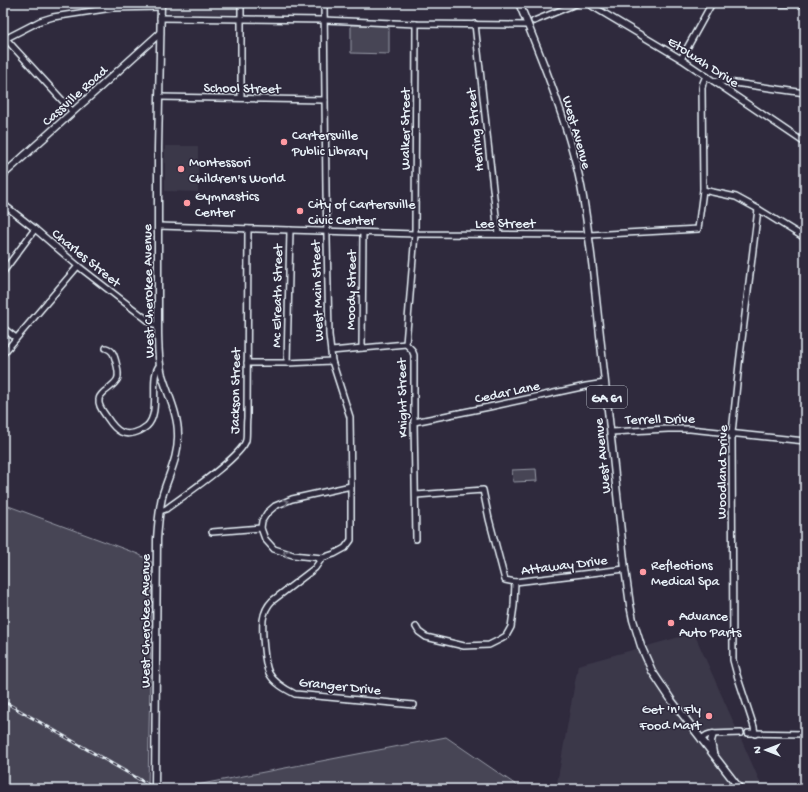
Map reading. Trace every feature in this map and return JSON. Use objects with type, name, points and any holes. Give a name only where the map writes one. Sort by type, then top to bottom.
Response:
[{"type":"main road","name":"West Avenue","points":[[519,3],[553,89],[574,154],[589,235],[630,606],[633,620],[641,646],[652,671],[665,691],[740,789]]},
{"type":"main road","name":"West Cherokee Avenue","points":[[155,789],[156,549],[162,498],[176,456],[178,445],[178,424],[160,365],[158,326],[161,5]]},
{"type":"main road","name":"Cassville Road","points":[[3,174],[160,33]]},
{"type":"main road","points":[[145,47],[154,47],[160,50]]},
{"type":"main road","points":[[713,734],[711,741],[713,754]]},
{"type":"street","points":[[241,3],[241,98]]},
{"type":"street","name":"West Main Street","points":[[322,558],[345,548],[351,540],[350,417],[332,361],[329,335],[326,232],[324,3]]},
{"type":"street","points":[[534,21],[578,3]]},
{"type":"street","name":"Etowah Drive","points":[[587,3],[681,59],[805,143]]},
{"type":"street","points":[[681,59],[712,3]]},
{"type":"street","points":[[750,3],[805,4]]},
{"type":"street","points":[[73,112],[5,40],[40,21],[52,17],[112,5],[161,5]]},
{"type":"street","points":[[160,18],[528,25]]},
{"type":"street","name":"Walker Street","points":[[415,234],[416,24]]},
{"type":"street","name":"Herring Street","points":[[475,24],[498,234]]},
{"type":"street","name":"Lee Street","points":[[158,226],[363,233],[589,235],[698,229],[703,190],[702,88],[706,76]]},
{"type":"street","points":[[714,81],[805,93]]},
{"type":"street","name":"School Street","points":[[159,97],[325,100]]},
{"type":"street","points":[[703,190],[736,197],[805,238]]},
{"type":"street","name":"Charles Street","points":[[3,204],[78,266],[142,316],[158,326]]},
{"type":"street","name":"Woodland Drive","points":[[755,734],[733,660],[732,433],[758,209]]},
{"type":"street","points":[[3,272],[35,229]]},
{"type":"street","name":"Jackson Street","points":[[160,511],[166,509],[202,483],[233,457],[246,441],[248,229]]},
{"type":"street","name":"Mc Elreath Street","points":[[287,363],[290,230]]},
{"type":"street","name":"Moody Street","points":[[362,348],[363,233]]},
{"type":"street","name":"Knight Street","points":[[415,234],[406,344],[412,350],[414,355],[416,539]]},
{"type":"street","points":[[3,354],[78,266]]},
{"type":"street","points":[[3,328],[16,338]]},
{"type":"street","points":[[331,351],[406,344]]},
{"type":"street","points":[[106,348],[110,349],[114,354],[118,368],[118,380],[100,396],[99,404],[103,412],[114,426],[121,432],[138,432],[146,427],[151,421],[154,411],[155,376],[156,370],[160,365]]},
{"type":"street","points":[[247,363],[332,361]]},
{"type":"street","name":"Cedar Lane","points":[[414,422],[605,383]]},
{"type":"street","name":"Terrell Drive","points":[[611,432],[690,429],[805,441]]},
{"type":"street","points":[[322,558],[294,555],[274,549],[265,539],[261,528],[262,520],[275,506],[292,499],[351,486]]},
{"type":"street","name":"Attaway Drive","points":[[416,495],[482,490],[505,580],[515,582],[626,569]]},
{"type":"street","points":[[212,532],[261,528]]},
{"type":"street","name":"Granger Drive","points":[[322,558],[315,568],[272,601],[267,607],[263,620],[264,652],[269,672],[276,682],[295,694],[414,705]]},
{"type":"street","points":[[416,627],[419,632],[426,637],[464,646],[489,645],[506,636],[511,627],[515,582]]},
{"type":"street","points":[[701,739],[707,735],[713,734],[741,733]]},
{"type":"street","points":[[748,733],[805,734]]},
{"type":"shaded area","points":[[165,3],[238,3],[237,14],[165,13]]},
{"type":"shaded area","points":[[351,25],[389,26],[389,54],[351,53]]},
{"type":"shaded area","name":"Montessori Children's World","points":[[165,146],[198,146],[198,192],[165,191]]},
{"type":"shaded area","points":[[536,469],[537,481],[513,482],[512,470]]},
{"type":"shaded area","points":[[3,504],[138,554],[152,562],[148,789],[3,789]]},
{"type":"shaded area","points":[[694,633],[761,784],[805,783],[805,789],[556,789],[578,665]]},
{"type":"shaded area","points":[[446,737],[522,789],[176,789]]},
{"type":"railway","points":[[3,701],[156,789]]},
{"type":"place","name":"Cartersville Public Library","points":[[284,142]]},
{"type":"place","name":"Montessori Children's World","points":[[181,169]]},
{"type":"place","name":"Gymnastics Center","points":[[187,203]]},
{"type":"place","name":"City of Cartersville Civic Center","points":[[300,211]]},
{"type":"place","name":"Reflections Medical Spa","points":[[643,572]]},
{"type":"place","name":"Advance Auto Parts","points":[[671,623]]},
{"type":"place","name":"Get 'n' Fly Food Mart","points":[[709,716]]}]
